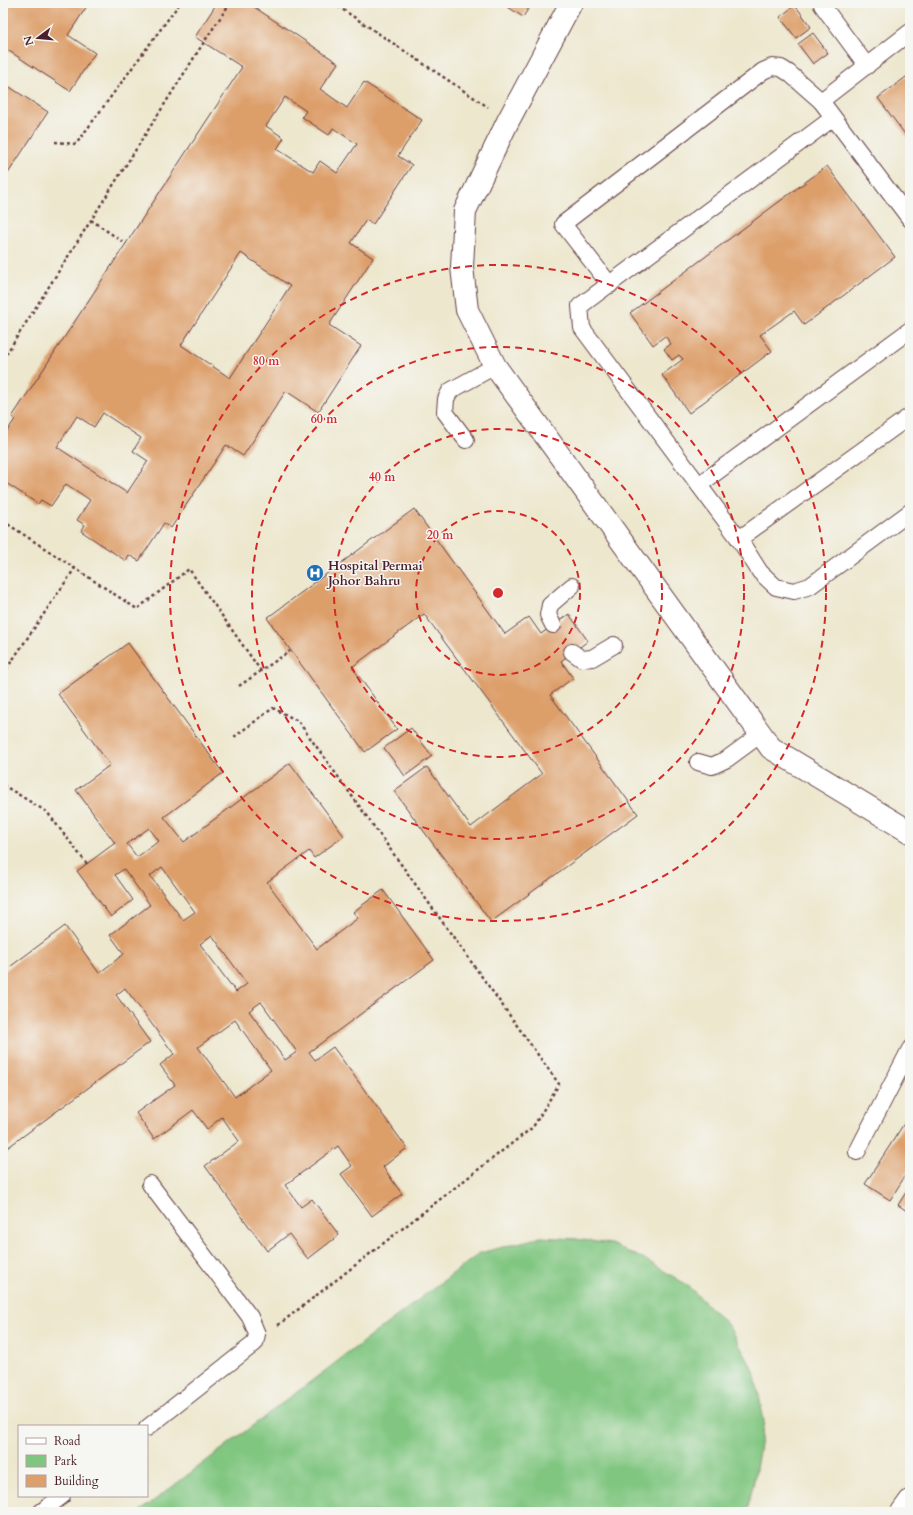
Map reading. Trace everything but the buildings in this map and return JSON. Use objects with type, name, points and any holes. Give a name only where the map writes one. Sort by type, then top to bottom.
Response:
[{"type":"street","points":[[571,3],[508,121],[465,211],[462,267],[467,310],[495,366],[771,748],[910,832]]},
{"type":"street","points":[[902,1512],[910,1501]]},
{"type":"lane","points":[[822,5],[867,66]]},
{"type":"lane","points":[[821,101],[910,32]]},
{"type":"lane","points":[[610,284],[563,224],[763,71],[772,67],[781,68],[789,73],[821,101],[910,219]]},
{"type":"lane","points":[[833,118],[580,306],[582,328],[739,539],[760,572],[776,587],[794,591],[810,586],[910,512]]},
{"type":"lane","points":[[699,485],[910,330]]},
{"type":"lane","points":[[466,440],[445,412],[446,399],[450,391],[495,366]]},
{"type":"lane","points":[[739,539],[910,416]]},
{"type":"lane","points":[[553,625],[548,615],[550,605],[572,586]]},
{"type":"lane","points":[[572,652],[582,659],[592,658],[614,645]]},
{"type":"lane","points":[[698,762],[712,766],[726,759],[761,734]]},
{"type":"lane","points":[[857,1152],[910,1049]]},
{"type":"lane","points":[[148,1427],[255,1343],[256,1334],[250,1317],[150,1184]]},
{"type":"lane","points":[[41,1512],[61,1497]]},
{"type":"path","points":[[55,142],[76,144],[180,3]]},
{"type":"path","points":[[3,358],[230,3]]},
{"type":"path","points":[[333,3],[508,121]]},
{"type":"path","points":[[91,220],[126,244]]},
{"type":"path","points":[[3,521],[137,609],[189,569],[261,671]]},
{"type":"path","points":[[3,674],[75,568]]},
{"type":"path","points":[[239,686],[290,651]]},
{"type":"path","points":[[234,737],[273,708],[298,721],[559,1084],[533,1127],[255,1343]]},
{"type":"path","points":[[3,785],[47,812],[87,864]]},
{"type":"green space","points":[[541,1237],[576,1239],[611,1244],[646,1260],[687,1285],[728,1325],[754,1371],[764,1421],[747,1512],[139,1512],[480,1253]]},
{"type":"place","name":"Hospital Permai Johor Bahru","points":[[315,573]]}]
